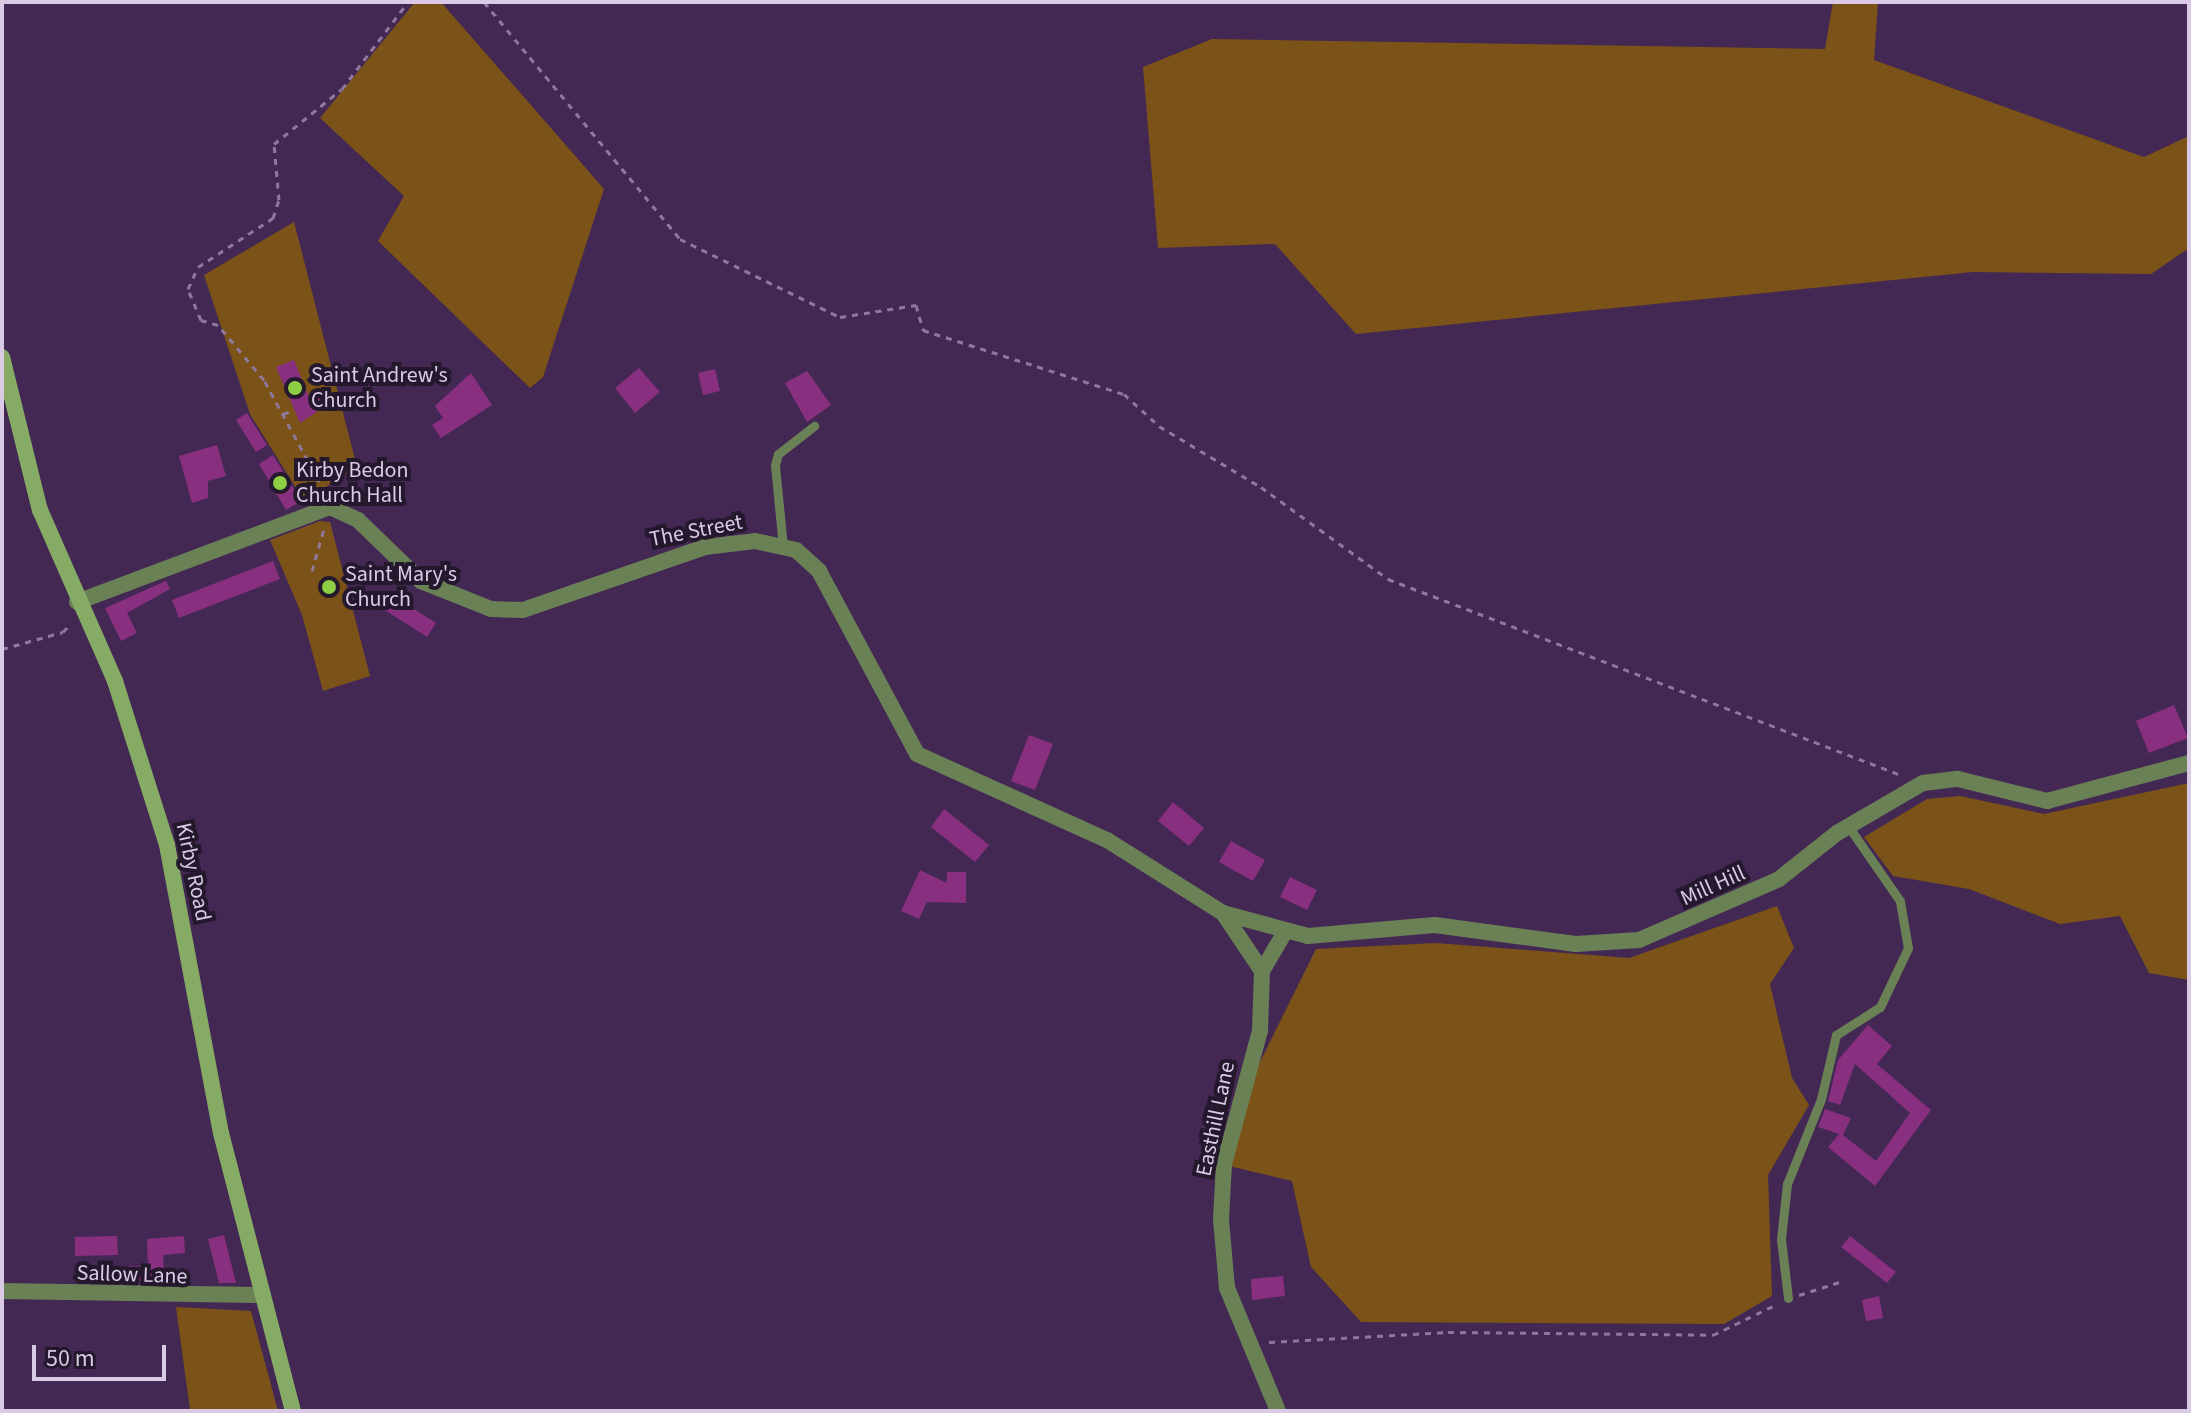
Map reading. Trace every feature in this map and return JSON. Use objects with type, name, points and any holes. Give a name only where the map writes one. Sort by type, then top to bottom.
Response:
[{"type":"street","name":"Kirby Road","points":[[2,357],[40,510],[135,736],[167,845],[221,1133],[260,1295],[293,1411]]},
{"type":"street","points":[[77,602],[326,508]]},
{"type":"street","name":"The Street","points":[[326,508],[358,520],[421,581],[491,609],[523,610],[705,547],[755,541],[783,547],[819,571],[917,754],[1107,840],[1223,913]]},
{"type":"street","name":"Mill Hill","points":[[1223,913],[1285,932],[1435,925],[1576,944],[1639,940],[1779,879],[1848,826],[1923,783],[1958,779],[2047,801],[2189,763]]},
{"type":"street","points":[[1223,913],[1262,971]]},
{"type":"street","name":"Easthill Lane","points":[[1278,1411],[1227,1288],[1221,1219],[1224,1164],[1260,1031],[1262,971],[1285,932]]},
{"type":"street","name":"Sallow Lane","points":[[2,1291],[260,1295]]},
{"type":"lane","points":[[783,547],[778,454],[814,426]]},
{"type":"lane","points":[[1788,1298],[1781,1239],[1787,1184],[1821,1099],[1836,1035],[1880,1007],[1908,948],[1900,901],[1848,826]]},
{"type":"path","points":[[312,571],[326,534],[326,508],[264,380],[218,325],[201,320],[188,289],[198,267],[273,218],[279,200],[274,144],[342,89],[408,2]]},
{"type":"path","points":[[484,2],[680,239],[840,317],[916,305],[923,330],[1124,394],[1159,426],[1261,487],[1388,579],[1923,783]]},
{"type":"path","points":[[264,380],[269,376]]},
{"type":"path","points":[[283,414],[294,410]]},
{"type":"path","points":[[2,649],[63,632],[85,617]]},
{"type":"path","points":[[1249,1343],[1448,1332],[1713,1335],[1788,1298],[1843,1281]]},
{"type":"shaded area","points":[[415,2],[441,2],[604,189],[543,377],[530,388],[378,241],[404,196],[320,118]]},
{"type":"shaded area","points":[[1833,2],[1878,2],[1874,60],[2144,157],[2189,136],[2189,248],[2151,274],[1973,272],[1356,334],[1275,244],[1158,248],[1143,67],[1212,39],[1825,49]]},
{"type":"shaded area","points":[[294,222],[357,467],[304,501],[250,414],[204,275]]},
{"type":"shaded area","points":[[320,521],[330,522],[370,676],[323,691],[302,615],[270,540]]},
{"type":"shaded area","points":[[2189,783],[2189,980],[2149,973],[2120,916],[2060,924],[1969,889],[1893,876],[1864,837],[1927,799],[1960,796],[2044,814]]},
{"type":"shaded area","points":[[1777,906],[1794,948],[1770,984],[1792,1078],[1809,1105],[1768,1175],[1772,1296],[1724,1324],[1361,1322],[1311,1267],[1292,1181],[1229,1166],[1250,1082],[1316,949],[1436,943],[1629,958]]},
{"type":"shaded area","points":[[176,1307],[251,1311],[278,1411],[190,1410]]},
{"type":"building","name":"Saint Andrew's Church","points":[[294,360],[309,397],[319,394],[324,407],[300,423],[276,367]]},
{"type":"building","points":[[639,368],[660,392],[635,413],[615,388]]},
{"type":"building","points":[[715,369],[720,391],[703,395],[698,373]]},
{"type":"building","points":[[807,371],[831,405],[807,422],[785,383]]},
{"type":"building","points":[[471,373],[492,405],[441,438],[432,425],[443,418],[435,406]]},
{"type":"building","points":[[247,413],[267,445],[256,452],[236,420]]},
{"type":"building","points":[[217,445],[226,476],[208,481],[208,498],[192,503],[179,456]]},
{"type":"building","name":"Kirby Bedon Church Hall","points":[[273,455],[301,501],[286,510],[259,464]]},
{"type":"building","points":[[273,561],[280,579],[179,618],[172,600]]},
{"type":"building","points":[[166,581],[170,589],[127,613],[137,633],[121,641],[105,608]]},
{"type":"building","points":[[385,591],[436,623],[427,637],[377,605]]},
{"type":"building","points":[[2174,705],[2188,738],[2149,753],[2136,721]]},
{"type":"building","points":[[1029,735],[1053,744],[1035,790],[1011,781]]},
{"type":"building","points":[[1173,802],[1204,828],[1189,846],[1158,821]]},
{"type":"building","points":[[944,809],[989,845],[975,862],[931,827]]},
{"type":"building","points":[[1231,841],[1265,860],[1253,881],[1219,862]]},
{"type":"building","points":[[920,870],[947,883],[947,872],[966,872],[966,903],[927,902],[919,919],[901,911]]},
{"type":"building","points":[[1290,877],[1317,890],[1307,910],[1280,897]]},
{"type":"building","points":[[1868,1025],[1892,1046],[1877,1064],[1931,1110],[1875,1186],[1828,1147],[1839,1134],[1818,1127],[1825,1109],[1851,1118],[1843,1135],[1876,1161],[1910,1113],[1855,1064],[1840,1105],[1828,1101],[1838,1060]]},
{"type":"building","points":[[224,1235],[236,1283],[219,1283],[208,1239]]},
{"type":"building","points":[[117,1236],[118,1255],[75,1256],[75,1237]]},
{"type":"building","points":[[184,1236],[185,1253],[163,1255],[165,1280],[127,1281],[128,1266],[148,1267],[147,1239]]},
{"type":"building","points":[[1850,1236],[1896,1272],[1887,1283],[1841,1247]]},
{"type":"building","points":[[1283,1276],[1285,1296],[1252,1300],[1251,1279]]},
{"type":"building","points":[[1879,1296],[1883,1318],[1866,1321],[1862,1300]]},
{"type":"place","name":"Saint Andrew's Church","points":[[295,388]]},
{"type":"place","name":"Kirby Bedon Church Hall","points":[[280,483]]},
{"type":"place","name":"Saint Mary's Church","points":[[329,587]]}]
